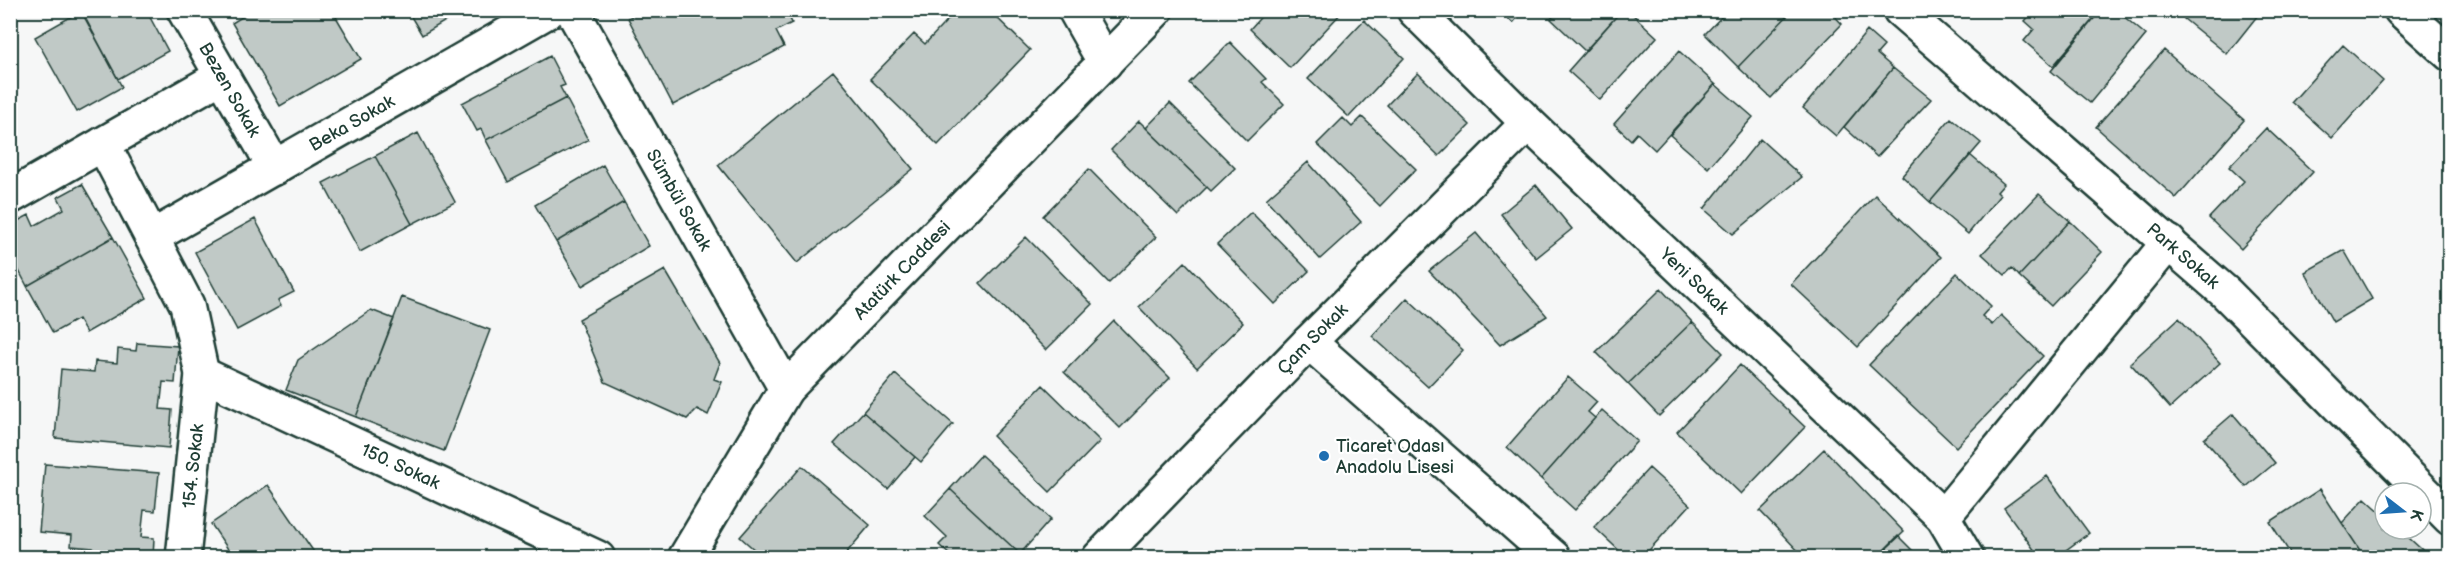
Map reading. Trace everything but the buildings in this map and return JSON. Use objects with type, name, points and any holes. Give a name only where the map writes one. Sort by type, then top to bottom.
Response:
[{"type":"street","name":"Bezen Sokak","points":[[184,10],[275,168]]},
{"type":"street","name":"Beka Sokak","points":[[152,237],[550,10]]},
{"type":"street","name":"Sümbül Sokak","points":[[572,10],[786,388]]},
{"type":"street","points":[[1075,10],[1105,63]]},
{"type":"street","name":"Atatürk Caddesi","points":[[685,558],[786,388],[1156,10]]},
{"type":"street","name":"Yeni Sokak","points":[[1414,10],[1528,123],[1943,517],[1967,558]]},
{"type":"street","name":"Park Sokak","points":[[1900,10],[2226,292],[2450,518]]},
{"type":"street","points":[[2401,10],[2450,54]]},
{"type":"street","points":[[10,197],[222,76]]},
{"type":"street","name":"Çam Sokak","points":[[1099,558],[1309,342],[1528,123]]},
{"type":"street","name":"154. Sokak","points":[[103,144],[187,305],[202,374],[183,558]]},
{"type":"street","points":[[1943,517],[2169,242]]},
{"type":"street","points":[[1309,342],[1554,558]]},
{"type":"street","name":"150. Sokak","points":[[202,374],[598,558]]},
{"type":"place","name":"Ticaret Odası Anadolu Lisesi","points":[[1324,456]]}]
